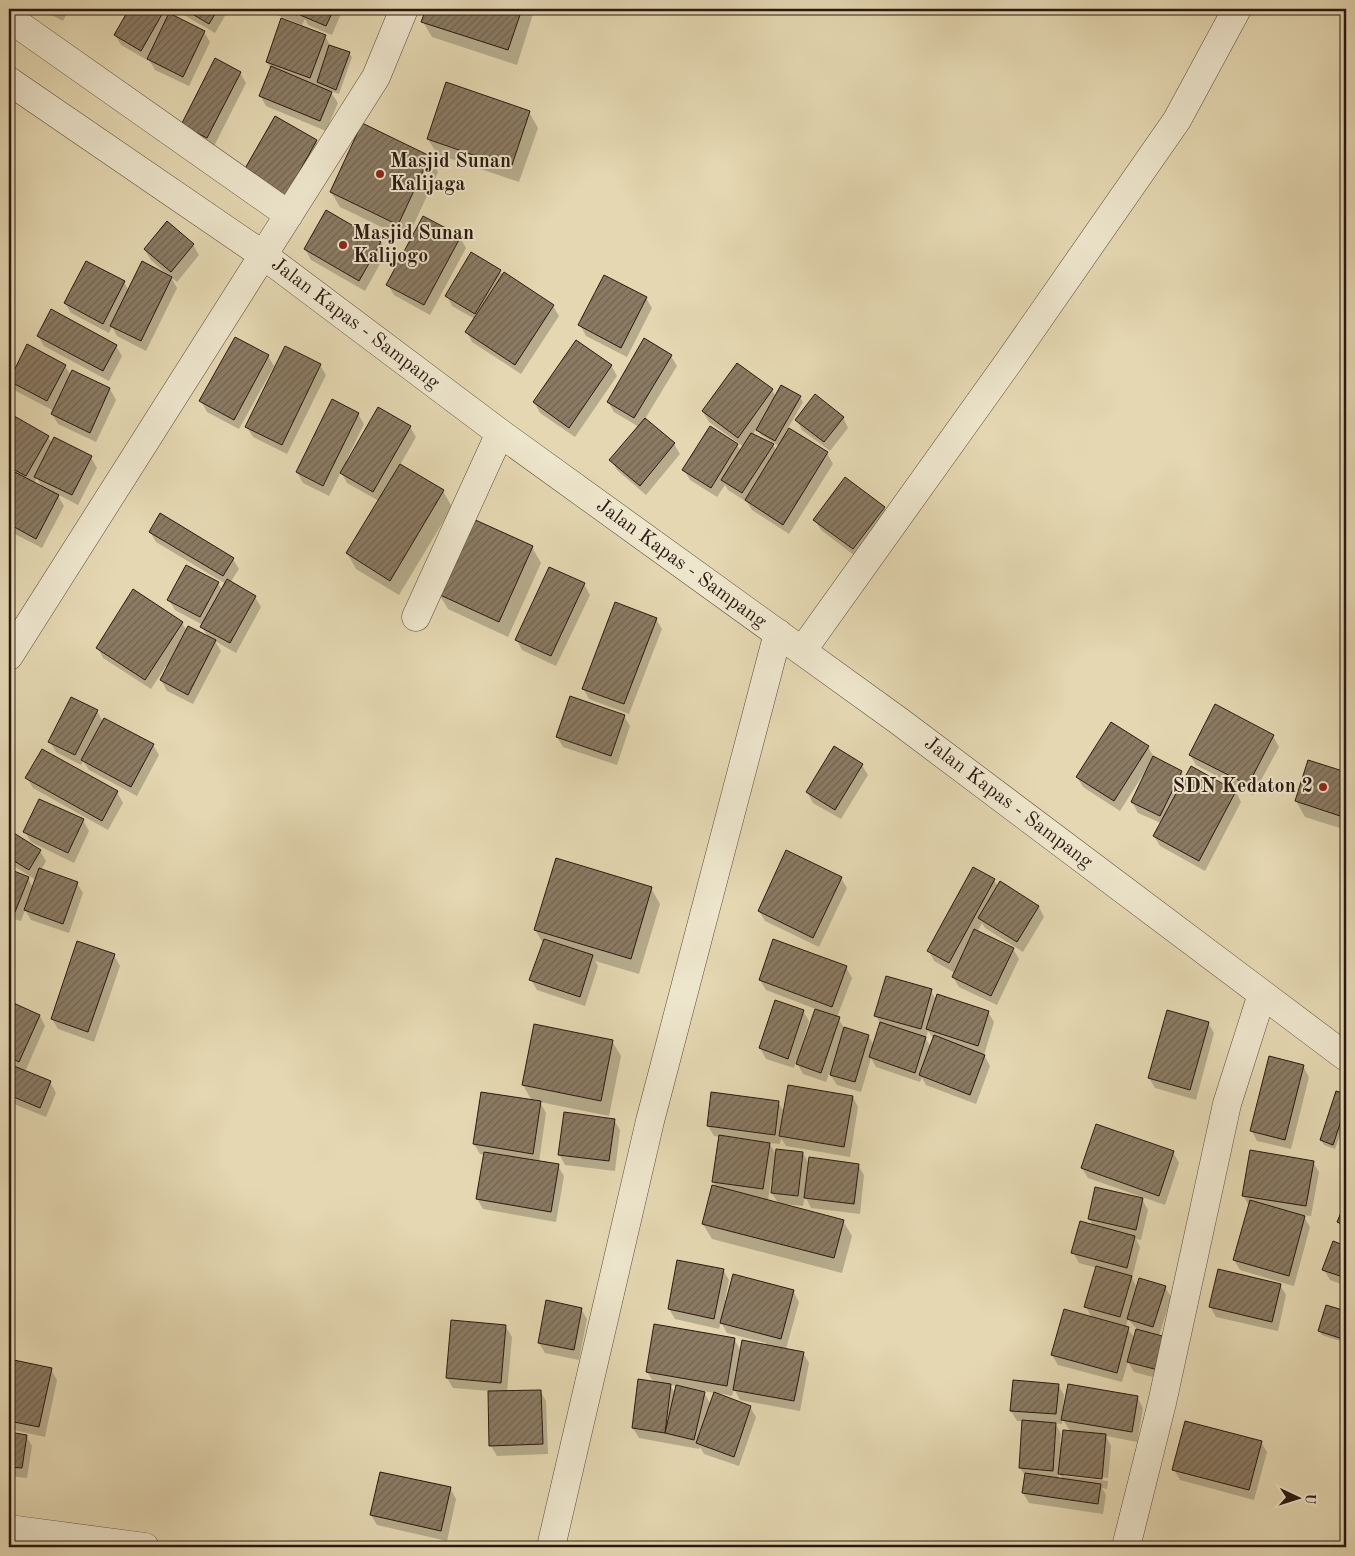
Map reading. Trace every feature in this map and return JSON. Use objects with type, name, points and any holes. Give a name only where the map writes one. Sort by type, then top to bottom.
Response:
[{"type":"street","points":[[9,656],[376,77],[404,9]]},
{"type":"street","points":[[802,651],[1010,360],[1177,120],[1237,9]]},
{"type":"street","points":[[9,18],[288,215]]},
{"type":"street","name":"Jalan Kapas - Sampang","points":[[9,81],[263,255],[500,433],[778,633],[1346,1057]]},
{"type":"street","points":[[416,617],[500,433]]},
{"type":"street","points":[[551,1547],[650,1121],[778,633]]},
{"type":"street","points":[[1126,1547],[1162,1403],[1228,1104],[1262,994]]},
{"type":"street","points":[[9,1529],[145,1547]]},
{"type":"building","points":[[129,9],[165,9],[141,51],[114,35]]},
{"type":"building","points":[[184,9],[218,9],[209,24]]},
{"type":"building","points":[[280,9],[299,9],[297,15]]},
{"type":"building","points":[[303,9],[334,9],[326,26],[300,15]]},
{"type":"building","points":[[426,9],[522,9],[508,50],[421,22]]},
{"type":"building","points":[[169,13],[205,31],[183,77],[147,59]]},
{"type":"building","points":[[281,18],[326,35],[310,78],[266,62]]},
{"type":"building","points":[[329,45],[350,52],[336,90],[317,82]]},
{"type":"building","points":[[215,58],[241,72],[207,138],[181,125]]},
{"type":"building","points":[[271,66],[332,92],[320,121],[259,96]]},
{"type":"building","points":[[446,82],[530,111],[511,168],[427,139]]},
{"type":"building","points":[[275,116],[317,140],[284,199],[243,172]]},
{"type":"building","name":"Masjid Sunan Kalijaga","points":[[362,123],[430,156],[398,225],[330,192]]},
{"type":"building","name":"Masjid Sunan Kalijogo","points":[[326,210],[381,242],[359,281],[304,249]]},
{"type":"building","points":[[423,216],[461,236],[424,305],[386,285]]},
{"type":"building","points":[[167,221],[194,244],[171,272],[144,249]]},
{"type":"building","points":[[471,252],[501,270],[475,314],[445,296]]},
{"type":"building","points":[[86,261],[125,281],[103,324],[64,303]]},
{"type":"building","points":[[142,261],[172,277],[141,341],[110,326]]},
{"type":"building","points":[[504,272],[554,305],[515,365],[465,332]]},
{"type":"building","points":[[604,275],[647,297],[621,348],[578,325]]},
{"type":"building","points":[[51,309],[117,345],[103,371],[37,336]]},
{"type":"building","points":[[235,337],[269,355],[234,420],[199,401]]},
{"type":"building","points":[[644,338],[672,355],[634,418],[607,402]]},
{"type":"building","points":[[576,340],[612,365],[569,428],[533,402]]},
{"type":"building","points":[[27,344],[66,365],[47,401],[9,381]]},
{"type":"building","points":[[285,346],[321,364],[282,445],[245,427]]},
{"type":"building","points":[[737,363],[773,389],[738,438],[702,411]]},
{"type":"building","points":[[72,370],[110,388],[90,433],[51,414]]},
{"type":"building","points":[[781,385],[801,396],[775,441],[756,430]]},
{"type":"building","points":[[815,394],[844,417],[824,442],[795,420]]},
{"type":"building","points":[[332,399],[359,413],[323,486],[296,472]]},
{"type":"building","points":[[378,407],[411,426],[373,492],[340,473]]},
{"type":"building","points":[[9,413],[49,436],[26,476],[9,467]]},
{"type":"building","points":[[645,418],[675,443],[640,486],[609,460]]},
{"type":"building","points":[[710,426],[738,444],[711,488],[682,470]]},
{"type":"building","points":[[789,428],[828,452],[783,525],[745,500]]},
{"type":"building","points":[[751,433],[774,444],[742,493],[721,480]]},
{"type":"building","points":[[54,437],[92,456],[72,495],[34,477]]},
{"type":"building","points":[[400,464],[444,490],[390,581],[346,553]]},
{"type":"building","points":[[9,469],[59,495],[36,539],[9,524]]},
{"type":"building","points":[[845,477],[885,507],[853,549],[813,520]]},
{"type":"building","points":[[160,513],[234,558],[223,576],[149,532]]},
{"type":"building","points":[[471,518],[533,546],[499,622],[438,594]]},
{"type":"building","points":[[186,565],[219,582],[200,617],[167,600]]},
{"type":"building","points":[[549,567],[585,583],[551,656],[515,640]]},
{"type":"building","points":[[227,579],[256,596],[230,643],[200,627]]},
{"type":"building","points":[[133,589],[183,622],[145,680],[96,648]]},
{"type":"building","points":[[615,602],[657,618],[624,704],[582,689]]},
{"type":"building","points":[[188,626],[216,640],[188,695],[160,680]]},
{"type":"building","points":[[570,696],[625,715],[611,756],[556,737]]},
{"type":"building","points":[[71,697],[98,710],[75,755],[48,742]]},
{"type":"building","points":[[1215,704],[1274,735],[1248,785],[1189,755]]},
{"type":"building","points":[[104,718],[154,744],[131,787],[81,760]]},
{"type":"building","points":[[1111,722],[1149,746],[1114,801],[1076,777]]},
{"type":"building","points":[[834,746],[863,764],[835,810],[806,792]]},
{"type":"building","points":[[42,749],[118,791],[102,821],[25,778]]},
{"type":"building","points":[[1153,756],[1182,771],[1160,816],[1131,802]]},
{"type":"building","name":"SDN Kedaton 2","points":[[1308,760],[1346,772],[1346,818],[1295,801]]},
{"type":"building","points":[[1191,766],[1236,791],[1199,861],[1153,836]]},
{"type":"building","points":[[39,799],[84,819],[68,853],[23,832]]},
{"type":"building","points":[[9,830],[41,850],[29,870],[9,858]]},
{"type":"building","points":[[786,850],[842,877],[813,938],[758,911]]},
{"type":"building","points":[[556,858],[652,887],[631,959],[534,930]]},
{"type":"building","points":[[973,867],[995,879],[949,963],[927,951]]},
{"type":"building","points":[[39,868],[78,882],[63,924],[24,910]]},
{"type":"building","points":[[9,869],[29,877],[15,912],[9,909]]},
{"type":"building","points":[[1000,881],[1039,906],[1017,942],[978,918]]},
{"type":"building","points":[[974,929],[1014,948],[991,996],[952,977]]},
{"type":"building","points":[[544,939],[593,955],[580,997],[529,980]]},
{"type":"building","points":[[773,939],[847,966],[832,1007],[759,980]]},
{"type":"building","points":[[77,941],[115,954],[88,1032],[51,1019]]},
{"type":"building","points":[[886,976],[932,989],[921,1029],[874,1016]]},
{"type":"building","points":[[937,994],[989,1011],[978,1046],[926,1029]]},
{"type":"building","points":[[775,1000],[804,1010],[788,1059],[759,1048]]},
{"type":"building","points":[[9,1001],[40,1015],[19,1062],[9,1057]]},
{"type":"building","points":[[815,1009],[840,1017],[821,1073],[796,1064]]},
{"type":"building","points":[[1167,1010],[1209,1022],[1190,1090],[1148,1078]]},
{"type":"building","points":[[880,1022],[926,1037],[915,1073],[869,1057]]},
{"type":"building","points":[[534,1024],[613,1040],[601,1101],[522,1085]]},
{"type":"building","points":[[844,1027],[869,1035],[855,1082],[830,1075]]},
{"type":"building","points":[[934,1035],[985,1055],[970,1095],[919,1075]]},
{"type":"building","points":[[1269,1056],[1304,1065],[1285,1140],[1250,1131]]},
{"type":"building","points":[[9,1064],[51,1081],[40,1108],[9,1095]]},
{"type":"building","points":[[788,1085],[853,1096],[844,1147],[779,1136]]},
{"type":"building","points":[[1336,1091],[1346,1094],[1346,1106],[1333,1145],[1320,1140]]},
{"type":"building","points":[[481,1092],[541,1101],[533,1154],[473,1144]]},
{"type":"building","points":[[711,1092],[779,1101],[775,1135],[707,1126]]},
{"type":"building","points":[[564,1112],[615,1119],[609,1161],[558,1155]]},
{"type":"building","points":[[1096,1124],[1174,1151],[1159,1196],[1081,1168]]},
{"type":"building","points":[[719,1135],[770,1143],[763,1189],[712,1182]]},
{"type":"building","points":[[776,1149],[803,1152],[798,1196],[771,1193]]},
{"type":"building","points":[[1250,1150],[1314,1161],[1306,1206],[1242,1196]]},
{"type":"building","points":[[484,1152],[559,1164],[551,1212],[476,1199]]},
{"type":"building","points":[[809,1157],[859,1164],[854,1204],[804,1198]]},
{"type":"building","points":[[712,1185],[844,1220],[834,1258],[702,1224]]},
{"type":"building","points":[[1095,1187],[1143,1198],[1136,1230],[1088,1219]]},
{"type":"building","points":[[1250,1200],[1305,1216],[1289,1276],[1233,1260]]},
{"type":"building","points":[[1346,1201],[1346,1226],[1337,1222]]},
{"type":"building","points":[[1080,1221],[1135,1236],[1127,1268],[1071,1253]]},
{"type":"building","points":[[1333,1241],[1346,1246],[1346,1278],[1322,1270]]},
{"type":"building","points":[[677,1260],[724,1269],[714,1319],[668,1309]]},
{"type":"building","points":[[1096,1266],[1132,1276],[1120,1317],[1084,1307]]},
{"type":"building","points":[[1218,1269],[1281,1284],[1272,1322],[1209,1307]]},
{"type":"building","points":[[733,1274],[794,1290],[781,1339],[720,1323]]},
{"type":"building","points":[[1139,1278],[1166,1286],[1153,1327],[1127,1319]]},
{"type":"building","points":[[546,1300],[582,1308],[574,1350],[538,1343]]},
{"type":"building","points":[[1326,1305],[1346,1311],[1346,1340],[1318,1331]]},
{"type":"building","points":[[1064,1309],[1129,1327],[1117,1373],[1051,1355]]},
{"type":"building","points":[[451,1320],[506,1325],[501,1383],[446,1378]]},
{"type":"building","points":[[654,1324],[735,1338],[727,1386],[646,1372]]},
{"type":"building","points":[[1136,1329],[1170,1338],[1162,1371],[1127,1362]]},
{"type":"building","points":[[742,1340],[804,1352],[794,1401],[733,1390]]},
{"type":"building","points":[[9,1359],[52,1368],[39,1427],[9,1421]]},
{"type":"building","points":[[638,1379],[671,1384],[665,1433],[632,1428]]},
{"type":"building","points":[[1013,1380],[1059,1384],[1056,1414],[1010,1411]]},
{"type":"building","points":[[1068,1384],[1138,1396],[1132,1432],[1061,1420]]},
{"type":"building","points":[[676,1385],[705,1392],[694,1440],[665,1433]]},
{"type":"building","points":[[541,1390],[543,1444],[489,1446],[488,1391]]},
{"type":"building","points":[[714,1392],[751,1406],[734,1457],[696,1443]]},
{"type":"building","points":[[1022,1420],[1056,1423],[1053,1471],[1019,1468]]},
{"type":"building","points":[[1185,1421],[1262,1441],[1249,1490],[1172,1470]]},
{"type":"building","points":[[1063,1430],[1106,1434],[1102,1479],[1058,1474]]},
{"type":"building","points":[[9,1432],[27,1435],[22,1468],[9,1467]]},
{"type":"building","points":[[380,1472],[451,1487],[441,1531],[370,1515]]},
{"type":"building","points":[[1025,1473],[1101,1484],[1098,1504],[1022,1493]]},
{"type":"building","points":[[9,1541],[37,1547],[9,1547]]},
{"type":"place","name":"Masjid Sunan Kalijaga","points":[[380,174]]},
{"type":"place","name":"Masjid Sunan Kalijogo","points":[[343,245]]},
{"type":"place","name":"SDN Kedaton 2","points":[[1323,787]]}]
